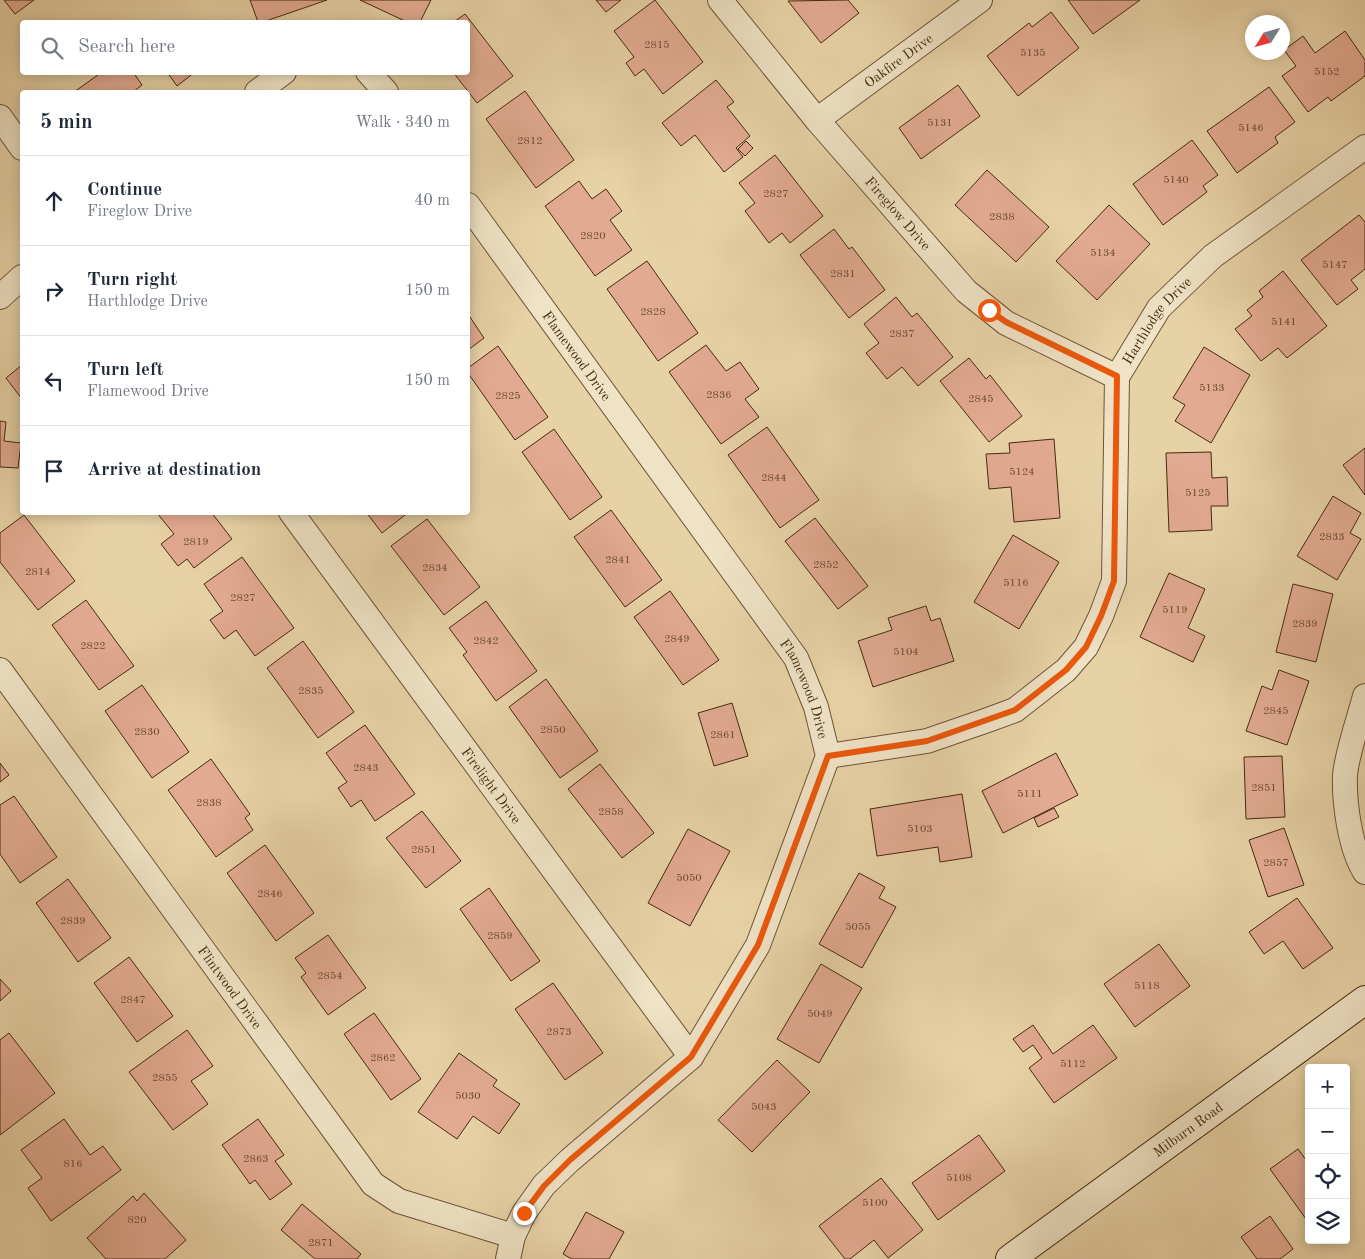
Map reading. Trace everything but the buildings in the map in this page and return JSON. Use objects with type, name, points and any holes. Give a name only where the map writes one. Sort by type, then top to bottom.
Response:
[{"type":"street","name":"Fireglow Drive","points":[[720,0],[817,120],[966,291],[1006,322],[1117,376]]},
{"type":"street","name":"Oakfire Drive","points":[[817,120],[980,0]]},
{"type":"street","points":[[260,90],[280,75]]},
{"type":"street","points":[[371,75],[384,90]]},
{"type":"street","points":[[0,117],[20,145]]},
{"type":"street","name":"Harthlodge Drive","points":[[828,756],[927,741],[1015,710],[1066,670],[1086,647],[1101,616],[1114,581],[1117,376],[1159,308],[1213,256],[1365,147]]},
{"type":"street","name":"Flamewood Drive","points":[[470,208],[796,658],[816,707],[828,756],[758,945],[691,1057],[570,1160],[544,1186],[524,1213],[510,1248]]},
{"type":"street","points":[[0,297],[20,279]]},
{"type":"street","name":"Firelight Drive","points":[[293,515],[691,1057]]},
{"type":"street","name":"Flintwood Drive","points":[[0,670],[373,1184],[400,1201],[510,1248]]},
{"type":"street","points":[[1365,696],[1345,774],[1349,827],[1360,865],[1365,872]]},
{"type":"street","name":"Milburn Road","points":[[1010,1259],[1365,1000]]},
{"type":"route","points":[[524,1213],[544,1186],[570,1160],[691,1057],[758,945],[828,756],[927,741],[1015,710],[1066,670],[1086,647],[1101,616],[1114,581],[1117,376],[1006,322],[989,310]]}]
